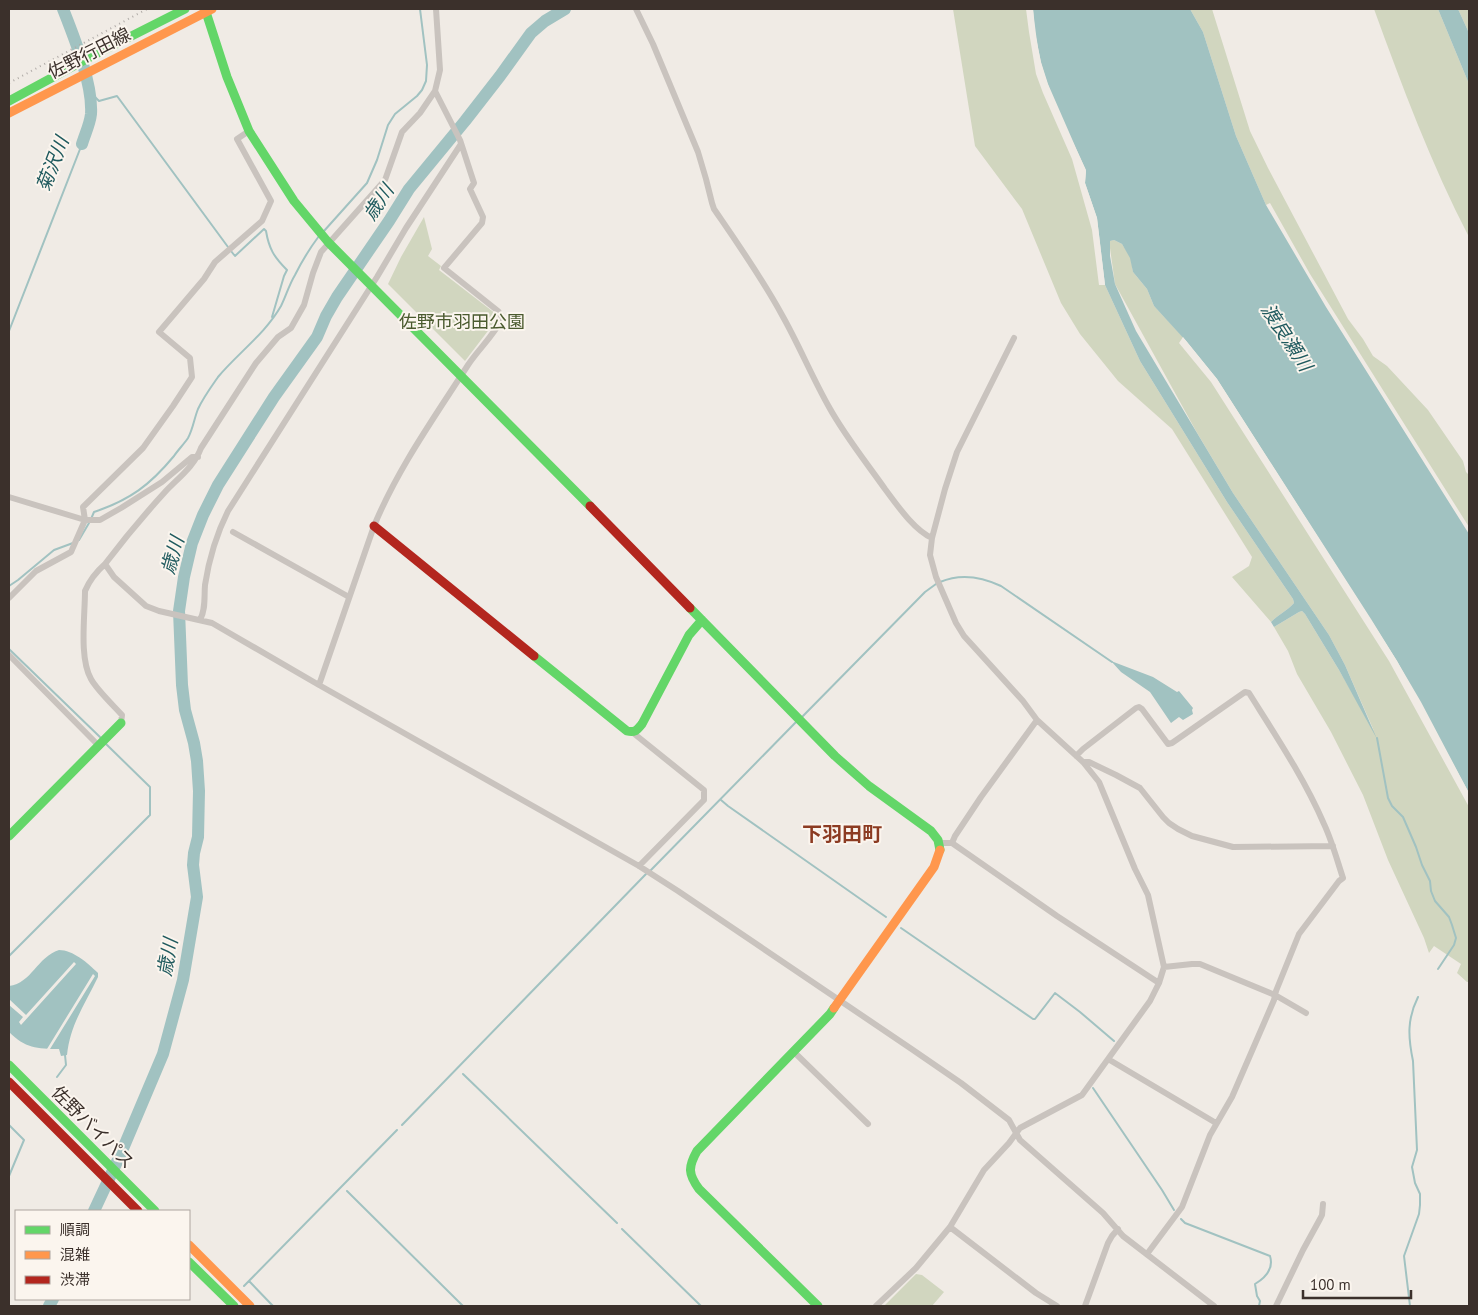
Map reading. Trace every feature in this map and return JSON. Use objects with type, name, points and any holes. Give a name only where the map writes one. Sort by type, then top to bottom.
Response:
[{"type":"main road","name":"佐野行田線","points":[[9,101],[185,9]]},
{"type":"main road","name":"佐野行田線","points":[[9,113],[208,10]]},
{"type":"main road","points":[[208,10],[227,77],[249,131],[294,200],[329,244],[371,284],[861,780],[933,831],[940,843],[941,850],[934,867],[840,1001],[824,1021],[697,1151],[692,1158],[689,1169],[692,1180],[699,1189],[818,1306]]},
{"type":"main road","points":[[374,526],[621,727],[632,732],[642,724],[689,635],[702,620]]},
{"type":"main road","points":[[9,836],[122,723]]},
{"type":"main road","name":"佐野バイパス","points":[[9,1065],[154,1210]]},
{"type":"main road","name":"佐野バイパス","points":[[9,1082],[137,1210]]},
{"type":"main road","points":[[190,1246],[250,1306]]},
{"type":"main road","points":[[190,1263],[234,1306]]},
{"type":"street","points":[[122,723],[122,715],[92,682],[84,660],[86,591],[93,576],[105,564],[146,512],[198,457],[206,440],[256,363],[278,337],[291,328],[304,305],[312,273],[321,252],[385,180],[402,132],[420,113],[435,91],[440,70],[436,9]]},
{"type":"street","points":[[636,9],[653,44],[698,152],[714,209],[781,313],[840,426],[918,529],[926,536],[932,538]]},
{"type":"street","points":[[319,685],[384,502],[413,448],[502,317],[498,311],[444,268],[482,223],[483,217],[470,189],[474,183],[461,142],[435,91]]},
{"type":"street","points":[[89,520],[83,507],[143,448],[192,377],[190,358],[159,332],[204,279],[215,262],[262,221],[271,201],[237,139],[249,131]]},
{"type":"street","points":[[200,620],[203,614],[209,560],[221,525],[461,142]]},
{"type":"street","points":[[876,1306],[916,1268],[950,1227],[984,1170],[1009,1143],[1015,1133],[1025,1125],[1082,1096],[1150,1001],[1164,967],[1148,895],[1135,869],[1099,782],[1083,762],[1037,720],[964,636],[940,588],[930,555],[932,538],[957,452],[1014,338]]},
{"type":"street","points":[[9,497],[89,520],[100,520],[162,482],[192,456],[198,457]]},
{"type":"street","points":[[9,598],[36,571],[71,552],[89,520]]},
{"type":"street","points":[[233,532],[349,597]]},
{"type":"street","points":[[105,564],[114,577],[146,606],[159,611],[212,623],[652,874],[962,1084],[1009,1120],[1015,1133],[1024,1144],[1103,1213],[1123,1236],[1214,1306]]},
{"type":"street","points":[[9,655],[99,746]]},
{"type":"street","points":[[1076,756],[1083,748],[1136,708],[1142,709],[1168,744],[1244,692],[1247,692],[1296,767],[1324,823],[1343,878],[1299,934],[1232,1097],[1210,1135],[1182,1207],[1147,1254]]},
{"type":"street","points":[[952,843],[981,797],[1037,720]]},
{"type":"street","points":[[632,732],[704,790],[704,800],[642,868]]},
{"type":"street","points":[[1083,762],[1089,762],[1109,771],[1140,788],[1169,823],[1192,836],[1233,847],[1333,846]]},
{"type":"street","points":[[940,843],[952,843],[1057,916],[1159,983]]},
{"type":"street","points":[[1164,967],[1200,964],[1275,995],[1306,1013]]},
{"type":"street","points":[[794,1052],[868,1124]]},
{"type":"street","points":[[1108,1059],[1216,1123]]},
{"type":"street","points":[[1276,1306],[1320,1219],[1323,1204]]},
{"type":"street","points":[[950,1227],[1036,1293],[1057,1306]]},
{"type":"street","points":[[1084,1306],[1108,1244],[1118,1229]]},
{"type":"green space","points":[[953,9],[1026,9],[1036,74],[1072,159],[1092,230],[1099,285],[1105,285],[1140,361],[1227,502],[1293,599],[1294,603],[1292,606],[1271,622],[1232,577],[1249,566],[1252,557],[1172,429],[1118,381],[1080,334],[1061,303],[1022,209],[975,146]]},
{"type":"green space","points":[[1190,9],[1212,9],[1250,131],[1348,319],[1373,356],[1387,366],[1428,410],[1463,461],[1466,472],[1469,475],[1469,527],[1310,274],[1270,203],[1266,205],[1236,136],[1203,32]]},
{"type":"green space","points":[[1374,9],[1438,9],[1469,84],[1469,237],[1406,96]]},
{"type":"green space","points":[[1458,9],[1469,9],[1469,33]]},
{"type":"green space","name":"佐野市羽田公園","points":[[424,217],[432,249],[428,256],[441,266],[439,270],[496,314],[497,319],[465,361],[388,284]]},
{"type":"green space","points":[[1114,240],[1122,244],[1131,258],[1133,272],[1147,289],[1154,306],[1183,337],[1179,343],[1211,382],[1389,661],[1469,807],[1469,982],[1457,973],[1461,964],[1434,946],[1429,953],[1388,860],[1363,795],[1331,732],[1297,674],[1288,651],[1274,627],[1299,612],[1302,611],[1305,614],[1374,731],[1345,665],[1329,635],[1233,493],[1196,431],[1115,284],[1109,241]]},
{"type":"green space","points":[[916,1274],[922,1275],[944,1292],[932,1306],[884,1306]]},
{"type":"water","name":"渡良瀬川","points":[[1033,9],[1190,9],[1203,32],[1236,136],[1266,205],[1326,307],[1469,534],[1469,793],[1397,661],[1217,379],[1154,306],[1147,289],[1133,272],[1130,258],[1122,244],[1114,240],[1110,241],[1110,256],[1115,284],[1136,331],[1233,493],[1329,635],[1345,665],[1377,739],[1339,670],[1305,614],[1302,611],[1299,612],[1274,627],[1271,622],[1292,606],[1294,603],[1293,599],[1227,502],[1140,361],[1105,285],[1097,218],[1085,183],[1086,170],[1045,77],[1038,50]]},
{"type":"water","points":[[1438,9],[1458,9],[1469,33],[1469,84]]},
{"type":"water","points":[[1111,661],[1153,677],[1177,692],[1179,691],[1193,708],[1193,714],[1183,720],[1179,717],[1171,723],[1150,692],[1121,672]]},
{"type":"water","points":[[59,950],[70,952],[85,961],[98,973],[98,977],[71,1034],[67,1055],[61,1056],[59,1049],[44,1049],[26,1044],[9,1032],[9,986],[23,980],[51,953]]},
{"type":"pier","points":[[1030,9],[1033,9],[1035,33],[1048,84],[1086,171],[1085,183],[1097,218],[1105,285],[1102,285],[1095,219],[1082,183],[1084,171],[1045,85],[1033,34]]},
{"type":"pier","points":[[1183,337],[1217,379],[1371,619],[1421,702],[1469,796],[1395,662],[1369,620],[1215,380],[1182,339]]},
{"type":"pier","points":[[74,962],[76,964],[21,1025],[19,1022],[23,1017],[9,1005],[9,999],[26,1015]]},
{"type":"pier","points":[[93,974],[95,976],[50,1049],[47,1049]]},
{"type":"waterway","name":"菊沢川","points":[[63,9],[82,61],[91,102],[89,125],[82,144]]},
{"type":"waterway","points":[[324,231],[367,183],[377,160],[388,125],[395,114],[417,96],[426,81],[427,65],[420,9]]},
{"type":"waterway","name":"歳川","points":[[94,1210],[163,1054],[183,980],[197,897],[193,865],[198,837],[199,791],[197,761],[185,710],[182,685],[179,611],[192,543],[218,485],[274,397],[317,337],[337,297],[409,189],[465,121],[531,33],[545,21],[565,9]]},
{"type":"waterway","points":[[90,92],[99,101],[117,96],[228,247]]},
{"type":"waterway","name":"菊沢川","points":[[9,331],[82,144]]},
{"type":"waterway","points":[[231,251],[235,256],[264,229],[266,231],[273,252],[287,270],[272,317]]},
{"type":"waterway","points":[[91,519],[94,512],[129,497],[148,483],[174,456],[188,438],[198,409],[218,377],[275,316],[300,265],[319,236]]},
{"type":"waterway","points":[[79,540],[89,523]]},
{"type":"waterway","points":[[9,586],[54,550],[73,543]]},
{"type":"waterway","points":[[940,582],[948,579],[971,577],[1001,586],[1112,662]]},
{"type":"waterway","points":[[801,718],[925,592],[936,584]]},
{"type":"waterway","points":[[9,649],[102,739]]},
{"type":"waterway","points":[[650,871],[797,721]]},
{"type":"waterway","points":[[1377,738],[1388,798],[1392,806],[1403,817],[1430,881],[1435,901],[1449,917],[1456,938],[1454,945],[1438,969]]},
{"type":"waterway","points":[[9,956],[150,815],[150,787],[105,743]]},
{"type":"waterway","points":[[721,800],[886,917]]},
{"type":"waterway","points":[[402,1125],[646,874]]},
{"type":"waterway","points":[[901,928],[1033,1019],[1035,1019],[1055,993],[1114,1041]]},
{"type":"waterway","points":[[1410,1306],[1404,1256],[1419,1214],[1420,1205],[1420,1194],[1415,1183],[1412,1167],[1417,1150],[1413,1061],[1410,1044],[1410,1021],[1418,997]]},
{"type":"waterway","points":[[57,1077],[66,1065],[65,1055]]},
{"type":"waterway","points":[[463,1074],[617,1223]]},
{"type":"waterway","points":[[1093,1088],[1174,1210]]},
{"type":"waterway","points":[[9,1125],[24,1140],[9,1176]]},
{"type":"waterway","points":[[244,1286],[397,1130]]},
{"type":"waterway","points":[[347,1191],[463,1306]]},
{"type":"waterway","points":[[1181,1219],[1185,1223],[1270,1256],[1271,1265],[1268,1273],[1255,1284],[1260,1301],[1259,1306]]},
{"type":"waterway","points":[[622,1229],[701,1306]]},
{"type":"waterway","points":[[249,1281],[273,1306]]},
{"type":"waterway","name":"歳川","points":[[49,1306],[52,1300]]},
{"type":"railway","points":[[9,83],[147,9]]},
{"type":"traffic: fast","points":[[9,101],[185,9]]},
{"type":"traffic: fast","points":[[205,9],[227,77],[249,131],[294,201],[328,242],[590,506]]},
{"type":"traffic: fast","points":[[690,608],[835,756],[869,786],[931,831],[938,840],[940,850]]},
{"type":"traffic: fast","points":[[534,656],[630,732],[642,724],[689,635],[702,620]]},
{"type":"traffic: fast","points":[[9,836],[121,723]]},
{"type":"traffic: fast","points":[[818,1306],[699,1189],[690,1170],[697,1151],[834,1008]]},
{"type":"traffic: fast","points":[[9,1065],[154,1210]]},
{"type":"traffic: fast","points":[[190,1263],[234,1306]]},
{"type":"traffic: slow","points":[[9,113],[212,9]]},
{"type":"traffic: slow","points":[[834,1008],[934,867],[940,850]]},
{"type":"traffic: slow","points":[[190,1246],[250,1306]]},
{"type":"traffic: jam","points":[[590,506],[690,608]]},
{"type":"traffic: jam","points":[[374,526],[534,656]]},
{"type":"traffic: jam","points":[[9,1082],[137,1210]]},
{"type":"district","name":"下羽田町","points":[[842,834]]}]
